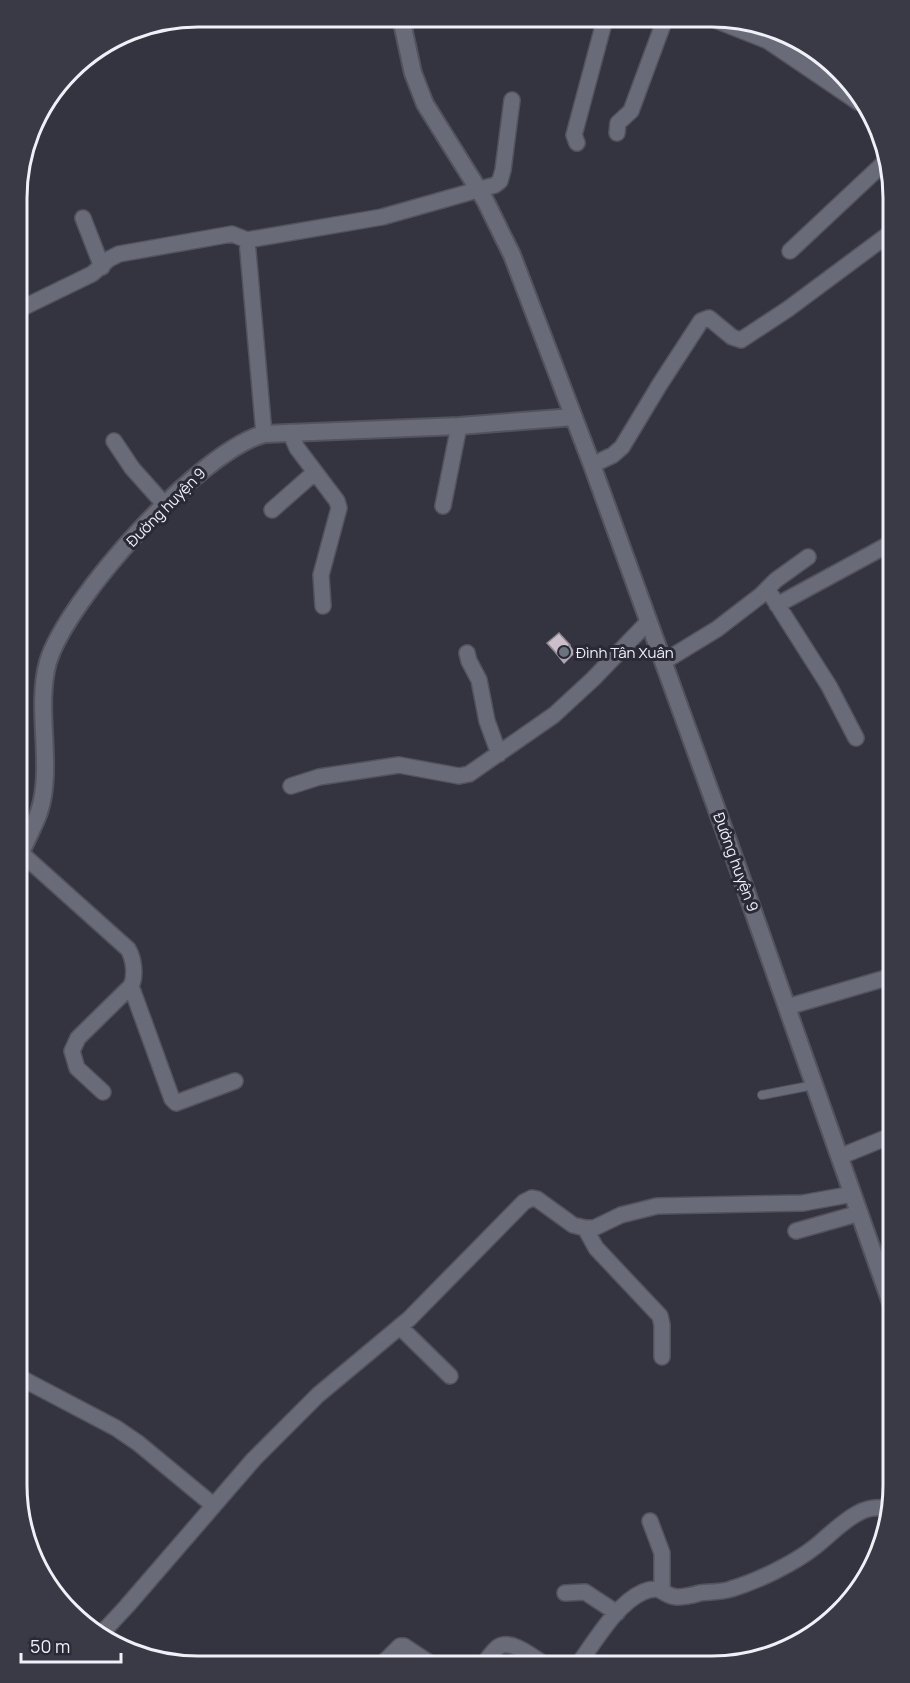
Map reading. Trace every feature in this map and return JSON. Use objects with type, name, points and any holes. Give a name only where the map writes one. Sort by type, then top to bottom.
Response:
[{"type":"street","name":"Đường huyện 9","points":[[403,27],[413,73],[425,104],[479,191],[512,255],[592,465],[883,1280]]},
{"type":"street","points":[[577,143],[574,135],[603,27]]},
{"type":"street","points":[[617,133],[618,123],[631,111],[662,27]]},
{"type":"street","points":[[740,29],[768,40],[849,96]]},
{"type":"street","points":[[27,306],[92,274],[109,259],[119,254],[232,234],[247,240],[382,217],[495,185],[500,181],[503,170],[512,100]]},
{"type":"street","points":[[790,251],[880,166]]},
{"type":"street","points":[[83,218],[102,267]]},
{"type":"street","points":[[592,465],[613,455],[622,447],[701,321],[710,318],[732,337],[741,340],[788,309],[883,239]]},
{"type":"street","points":[[247,240],[264,434]]},
{"type":"street","name":"Đường huyện 9","points":[[27,839],[40,812],[45,751],[43,704],[48,662],[60,637],[95,581],[191,479],[218,457],[248,438],[264,434],[459,426],[573,417]]},
{"type":"street","points":[[443,506],[459,426]]},
{"type":"street","points":[[290,432],[297,448],[337,501],[339,508],[321,575],[323,606]]},
{"type":"street","points":[[114,441],[132,468],[165,506]]},
{"type":"street","points":[[272,510],[314,472]]},
{"type":"street","points":[[777,605],[883,548]]},
{"type":"street","points":[[663,662],[717,628],[768,590],[776,580],[808,556]]},
{"type":"street","points":[[768,590],[829,686],[856,738]]},
{"type":"street","points":[[291,786],[320,777],[399,765],[464,776],[554,715],[593,679],[648,622]]},
{"type":"street","points":[[467,653],[479,680],[488,721],[499,754]]},
{"type":"street","points":[[27,862],[131,954],[134,977],[131,986],[78,1038],[72,1051],[77,1068],[103,1092]]},
{"type":"street","points":[[787,1007],[883,979]]},
{"type":"street","points":[[131,986],[168,1090],[176,1103],[235,1081]]},
{"type":"street","points":[[839,1157],[883,1139]]},
{"type":"street","points":[[106,1629],[254,1459],[318,1395],[400,1327],[524,1202],[532,1198],[537,1199],[573,1225],[594,1228],[621,1215],[657,1206],[803,1203],[853,1194]]},
{"type":"street","points":[[796,1231],[860,1213]]},
{"type":"street","points":[[585,1228],[596,1248],[660,1316],[662,1357]]},
{"type":"street","points":[[400,1327],[450,1376]]},
{"type":"street","points":[[27,1381],[116,1428],[138,1443],[213,1505]]},
{"type":"street","points":[[585,1656],[628,1601],[642,1592],[662,1589],[677,1597],[731,1589],[801,1558],[864,1510],[881,1508]]},
{"type":"street","points":[[650,1521],[662,1553],[662,1589]]},
{"type":"street","points":[[565,1593],[585,1592],[618,1613]]},
{"type":"street","points":[[490,1656],[497,1648],[506,1645],[513,1646],[530,1656]]},
{"type":"street","points":[[389,1656],[400,1646],[404,1646],[419,1656]]},
{"type":"lane","points":[[762,1095],[814,1085]]},
{"type":"building","points":[[559,633],[570,645],[558,655],[547,643]]},
{"type":"place","name":"Đình Tân Xuân","points":[[564,652]]}]
